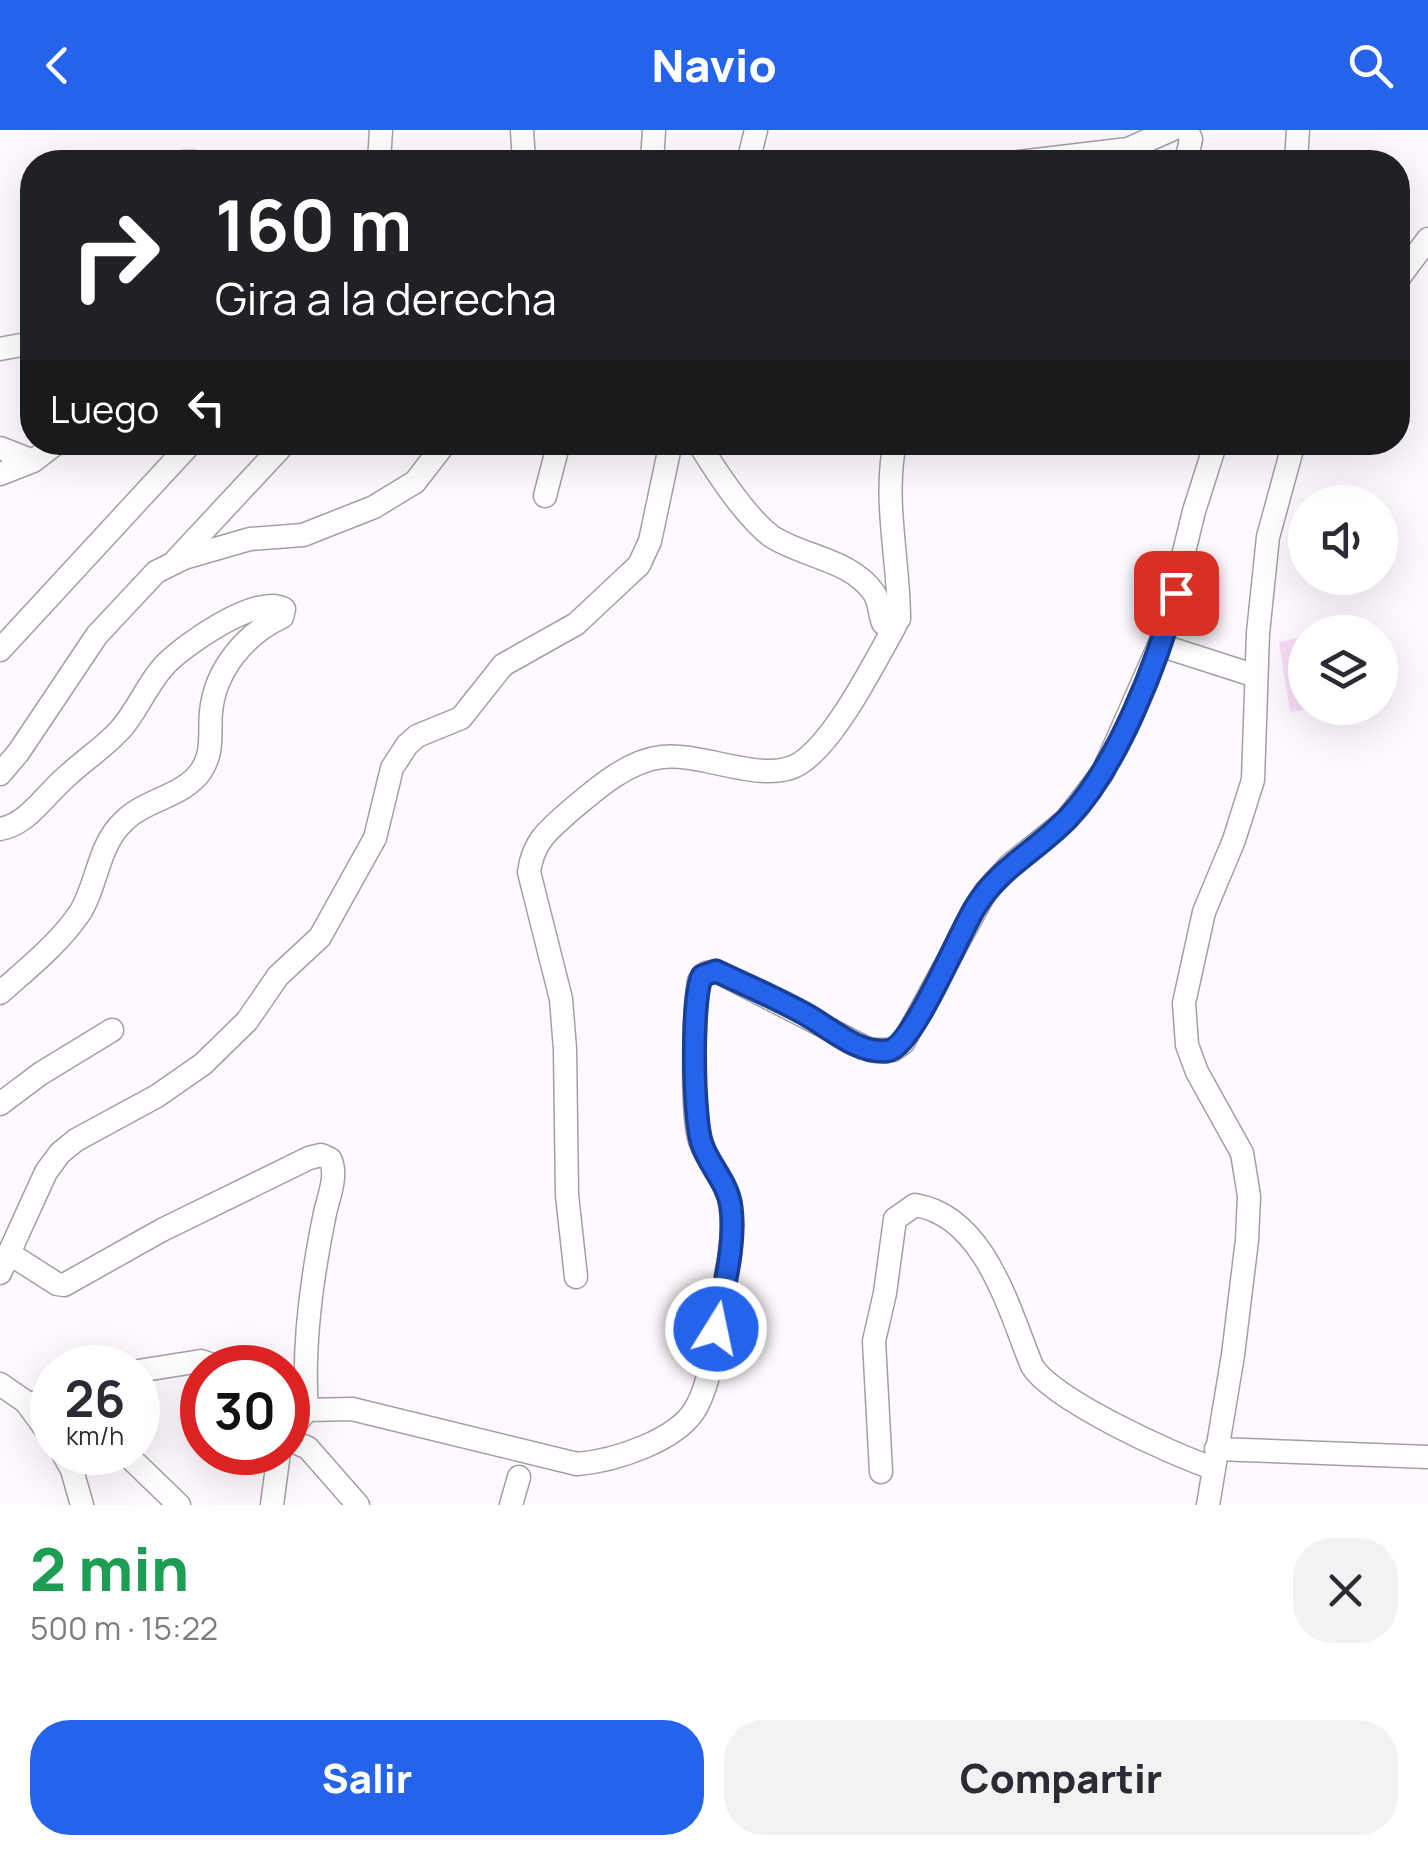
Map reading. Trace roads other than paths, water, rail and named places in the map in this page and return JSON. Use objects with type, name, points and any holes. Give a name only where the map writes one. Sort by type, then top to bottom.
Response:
[{"type":"street","points":[[1120,150],[1171,130]]},
{"type":"street","points":[[1410,263],[1428,239]]},
{"type":"street","points":[[0,448],[33,461]]},
{"type":"street","points":[[0,474],[41,455]]},
{"type":"street","points":[[0,650],[180,455]]},
{"type":"street","points":[[174,563],[274,455]]},
{"type":"street","points":[[3,762],[98,635],[156,572],[250,540],[303,536],[374,508],[415,482],[436,455]]},
{"type":"street","points":[[546,496],[556,455]]},
{"type":"street","points":[[308,1345],[315,1261],[333,1175],[330,1159],[321,1156],[309,1158],[162,1230],[64,1285],[5,1264],[46,1172],[60,1153],[203,1064],[247,1021],[278,976],[320,937],[375,838],[392,768],[407,745],[417,736],[461,718],[503,665],[576,624],[639,564],[650,541],[668,455]]},
{"type":"street","points":[[708,455],[763,529],[778,540],[828,560],[867,586],[878,600],[884,625],[896,626]]},
{"type":"street","points":[[576,1277],[566,1195],[561,999],[529,872],[531,853],[540,836],[628,768],[662,757],[700,759],[756,770],[788,769],[802,762],[831,731],[900,619],[890,490],[894,455]]},
{"type":"street","points":[[310,1410],[352,1409],[577,1464],[607,1460],[645,1446],[691,1416],[700,1400],[712,1358],[732,1218],[726,1187],[708,1159],[696,1118],[700,980],[706,973],[716,971],[870,1050],[886,1052],[903,1043],[986,891],[1010,865],[1066,820],[1103,772],[1164,634],[1212,455]]},
{"type":"street","points":[[1208,1505],[1233,1355],[1249,1196],[1242,1153],[1186,1046],[1184,1003],[1204,912],[1234,840],[1253,780],[1256,676],[1268,537],[1290,455]]},
{"type":"street","points":[[0,829],[26,816],[118,732],[140,696],[182,650],[255,608],[274,605],[284,609],[282,618],[261,629],[240,648],[222,674],[211,710],[212,744],[200,772],[185,787],[123,821],[105,850],[80,912],[56,941],[0,993]]},
{"type":"street","points":[[1172,650],[1256,676]]},
{"type":"street","points":[[0,1104],[112,1030]]},
{"type":"street","points":[[881,1472],[874,1341],[895,1219],[915,1204],[936,1210],[986,1256],[1032,1366],[1042,1380],[1072,1402],[1214,1459],[1428,1457]]},
{"type":"street","points":[[0,1384],[30,1395]]},
{"type":"street","points":[[310,1450],[358,1505]]},
{"type":"street","points":[[73,1475],[82,1505]]},
{"type":"street","points":[[148,1475],[179,1505]]},
{"type":"street","points":[[272,1505],[276,1475]]},
{"type":"street","points":[[511,1505],[519,1477]]}]
